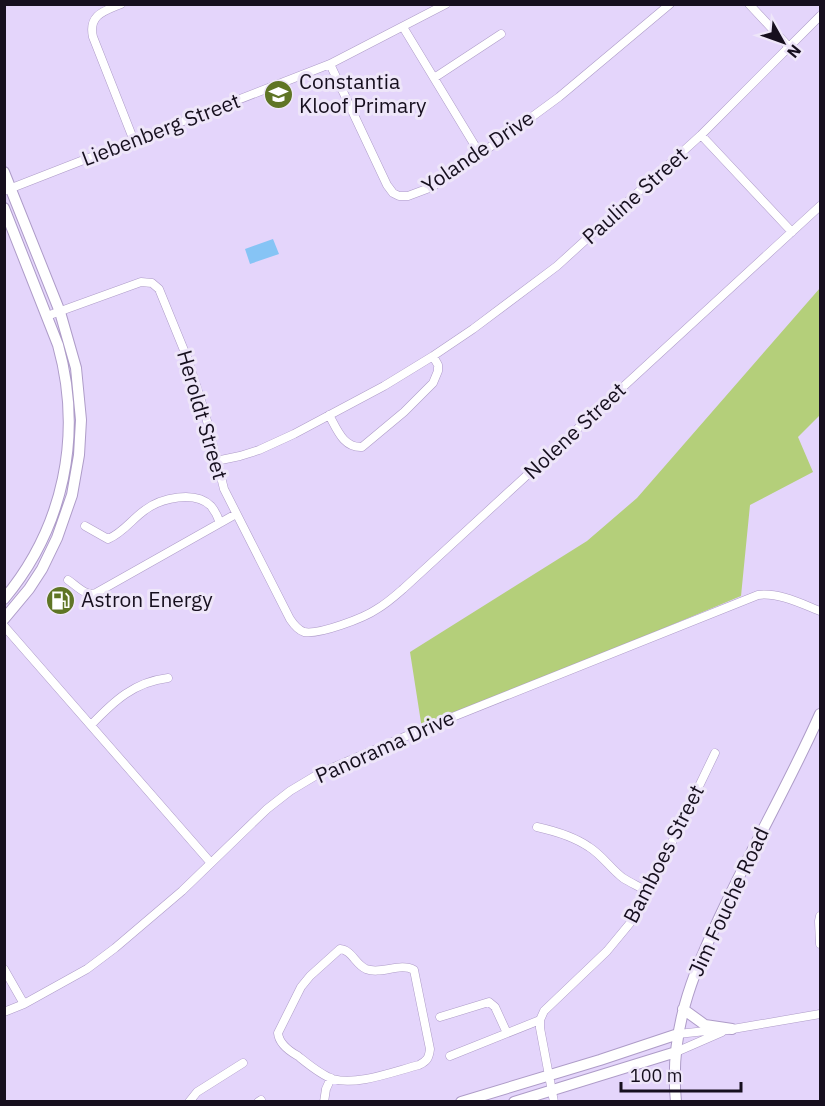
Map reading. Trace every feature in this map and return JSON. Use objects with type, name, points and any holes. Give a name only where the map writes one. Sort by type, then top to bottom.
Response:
[{"type":"street","points":[[120,4],[102,12],[95,18],[91,27],[134,141]]},
{"type":"street","name":"Liebenberg Street","points":[[8,189],[330,64],[446,4]]},
{"type":"street","name":"Yolande Drive","points":[[330,64],[387,185],[393,193],[408,196],[432,187],[559,97],[670,4]]},
{"type":"street","points":[[749,4],[790,48]]},
{"type":"street","name":"Pauline Street","points":[[216,461],[240,456],[277,443],[384,386],[433,356],[557,266],[701,135],[820,16]]},
{"type":"street","points":[[403,27],[480,154]]},
{"type":"street","points":[[434,78],[501,34]]},
{"type":"street","points":[[701,135],[792,232]]},
{"type":"street","points":[[4,172],[8,189],[60,312],[76,368],[81,420],[79,455],[72,495],[57,538],[42,569],[4,619]]},
{"type":"street","name":"Nolene Street","points":[[315,632],[364,616],[403,589],[820,206]]},
{"type":"street","points":[[4,208],[58,345],[67,389],[69,429],[67,456],[59,497],[34,557],[19,582],[4,599]]},
{"type":"street","name":"Heroldt Street","points":[[47,316],[141,282],[156,286],[162,294],[188,360],[205,413],[224,489],[290,619],[300,630],[315,632]]},
{"type":"street","points":[[329,416],[344,440],[350,445],[362,447],[404,412],[433,383],[438,365],[433,356]]},
{"type":"street","points":[[85,526],[108,539],[116,536],[146,509],[169,498],[184,497],[205,502],[213,508],[220,523]]},
{"type":"street","points":[[68,580],[86,593],[96,594],[236,514]]},
{"type":"street","name":"Panorama Drive","points":[[4,1012],[24,1004],[87,969],[115,948],[182,891],[267,808],[320,773],[400,738],[758,595],[778,596],[820,611]]},
{"type":"street","points":[[4,626],[211,863]]},
{"type":"street","points":[[91,725],[108,706],[130,690],[153,680],[168,678]]},
{"type":"street","name":"Jim Fouche Road","points":[[676,1101],[678,1034],[695,970],[755,843],[820,714]]},
{"type":"street","name":"Bamboes Street","points":[[540,1020],[551,1003],[607,951],[632,922],[714,753]]},
{"type":"street","points":[[537,827],[562,834],[588,846],[623,878],[648,892]]},
{"type":"street","points":[[820,916],[820,944]]},
{"type":"street","points":[[340,949],[348,951],[359,964],[369,970],[407,967],[414,970],[430,1049],[426,1062],[357,1081],[331,1078],[288,1049],[278,1038],[280,1028],[301,987],[340,949]]},
{"type":"street","points":[[4,969],[24,1004]]},
{"type":"street","points":[[440,1017],[489,1002],[495,1007],[507,1033]]},
{"type":"street","points":[[683,1009],[705,1025],[729,1029]]},
{"type":"street","points":[[461,1101],[600,1060],[678,1034],[729,1029],[820,1014]]},
{"type":"street","points":[[450,1056],[540,1020],[552,1096]]},
{"type":"street","points":[[514,1101],[552,1096],[676,1052],[729,1029]]},
{"type":"street","points":[[189,1101],[197,1092],[243,1063]]},
{"type":"street","points":[[324,1101],[331,1078]]},
{"type":"green space","points":[[820,288],[820,415],[798,437],[813,472],[750,505],[741,596],[422,729],[410,652],[587,541],[637,498]]},
{"type":"water","points":[[273,239],[279,254],[250,264],[245,249]]},
{"type":"place","name":"Constantia Kloof Primary","points":[[278,94]]},
{"type":"place","name":"Astron Energy","points":[[60,600]]}]
